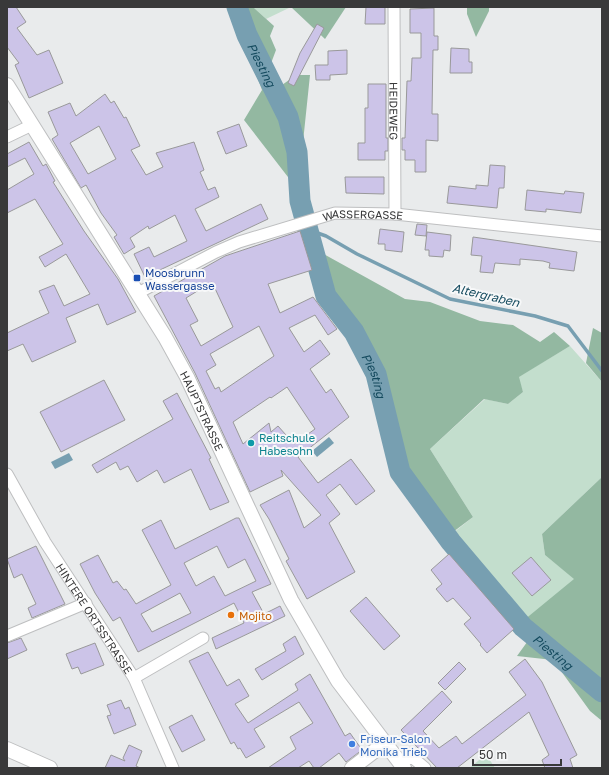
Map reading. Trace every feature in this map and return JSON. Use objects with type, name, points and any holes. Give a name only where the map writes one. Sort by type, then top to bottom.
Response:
[{"type":"main road","name":"HAUPTSTRASSE","points":[[7,85],[138,293],[187,377],[290,600],[338,681],[402,764]]},
{"type":"main road","points":[[352,768],[386,743]]},
{"type":"main road","points":[[7,749],[50,768]]},
{"type":"street","name":"HEIDEWEG","points":[[394,7],[394,214]]},
{"type":"street","points":[[7,137],[32,125]]},
{"type":"street","name":"WASSERGASSE","points":[[138,293],[216,252],[239,242],[321,216],[348,212],[394,214],[602,236]]},
{"type":"street","name":"HINTERE ORTSSTRASSE","points":[[7,474],[46,542],[134,678],[173,768]]},
{"type":"street","points":[[7,636],[86,603]]},
{"type":"street","points":[[134,678],[203,638]]},
{"type":"street","points":[[402,764],[413,758],[425,768]]},
{"type":"green space","points":[[231,7],[253,7],[274,26],[270,36],[276,50],[270,66],[282,85],[296,75],[310,75],[298,190],[244,120],[262,90]]},
{"type":"green space","points":[[253,7],[291,7],[266,19]]},
{"type":"green space","points":[[291,7],[346,7],[325,39]]},
{"type":"green space","points":[[467,7],[489,7],[489,11],[476,37],[467,14]]},
{"type":"green space","points":[[320,252],[405,299],[430,302],[480,321],[513,325],[540,342],[554,332],[570,346],[519,377],[523,392],[508,404],[484,399],[430,449],[473,517],[449,535],[406,470],[380,366],[330,290]]},
{"type":"green space","points":[[593,328],[602,333],[602,382],[586,363]]},
{"type":"green space","points":[[570,346],[602,382],[602,477],[542,534],[545,555],[575,579],[526,620],[463,548],[453,533],[473,517],[430,449],[485,399],[508,404],[523,392],[518,377]]},
{"type":"green space","points":[[602,477],[602,721],[590,711],[553,660],[517,656],[530,638],[518,625],[574,579],[545,555],[542,534]]},
{"type":"green space","points":[[486,754],[495,768],[466,768],[471,767]]},
{"type":"water","points":[[329,437],[334,443],[317,457],[312,451]]},
{"type":"water","points":[[69,453],[73,460],[55,469],[51,462]]},
{"type":"building","points":[[7,7],[16,7],[26,22],[17,28],[37,55],[49,50],[63,83],[29,98],[15,65],[19,63],[7,47]]},
{"type":"building","points":[[366,7],[385,7],[385,24],[365,24]]},
{"type":"building","points":[[434,8],[434,36],[438,36],[438,50],[433,50],[432,114],[438,114],[438,141],[426,140],[426,172],[415,172],[415,160],[405,160],[405,150],[402,150],[402,138],[405,138],[407,81],[411,81],[412,58],[421,58],[421,33],[410,33],[410,9]]},
{"type":"building","points":[[317,24],[324,28],[294,86],[288,83],[300,53]]},
{"type":"building","points":[[451,48],[469,49],[469,62],[472,62],[472,73],[450,73]]},
{"type":"building","points":[[347,50],[347,74],[330,75],[330,80],[316,80],[315,65],[328,65],[328,51]]},
{"type":"building","points":[[368,84],[386,84],[386,138],[388,138],[388,151],[385,151],[385,160],[358,160],[358,143],[365,143],[365,108],[368,108]]},
{"type":"building","points":[[105,94],[111,103],[114,101],[124,118],[126,117],[140,146],[131,150],[146,175],[163,167],[156,153],[194,142],[204,170],[200,172],[208,190],[215,187],[219,197],[195,209],[206,231],[261,204],[268,219],[145,277],[134,254],[149,247],[154,257],[187,241],[175,215],[149,229],[148,226],[130,238],[135,247],[124,254],[114,237],[117,235],[101,213],[86,185],[81,188],[52,139],[58,135],[48,112],[70,103],[76,116]],"holes":[[[99,126],[116,159],[88,174],[70,143]]]},
{"type":"building","points":[[239,124],[247,146],[226,154],[217,132]]},
{"type":"building","points":[[29,142],[43,166],[46,164],[55,181],[53,182],[84,231],[118,279],[136,312],[107,325],[98,304],[66,318],[76,342],[32,362],[23,344],[7,351],[7,333],[49,313],[39,291],[54,285],[64,306],[90,294],[66,254],[45,267],[39,257],[63,244],[35,199],[7,213],[7,190],[34,174],[25,158],[7,167],[7,154]]},
{"type":"building","points":[[490,165],[505,166],[504,188],[499,188],[497,208],[447,203],[449,186],[476,189],[476,185],[488,186]]},
{"type":"building","points":[[345,177],[384,177],[384,194],[346,193]]},
{"type":"building","points":[[527,190],[564,194],[565,191],[584,193],[581,213],[546,209],[546,212],[525,210]]},
{"type":"building","points":[[417,224],[427,225],[426,236],[415,235]]},
{"type":"building","points":[[380,229],[404,232],[402,252],[385,250],[385,244],[378,244]]},
{"type":"building","points":[[300,231],[312,270],[268,284],[280,313],[313,297],[337,329],[328,335],[315,315],[289,328],[304,352],[320,340],[330,354],[310,369],[326,393],[331,389],[349,417],[298,457],[318,483],[351,459],[375,491],[356,505],[340,484],[326,495],[340,514],[329,523],[355,572],[307,599],[286,561],[289,559],[269,519],[260,505],[289,490],[304,528],[321,515],[281,470],[283,476],[250,492],[195,373],[154,296],[225,256]],"holes":[[[212,282],[233,327],[201,346],[190,325],[198,321],[186,298]],[[259,326],[274,356],[221,392],[219,387],[215,389],[206,371],[216,365],[210,354]],[[287,387],[315,429],[294,444],[278,426],[271,432],[269,423],[243,444],[233,422],[270,397],[271,398]]]},
{"type":"building","points":[[427,232],[451,235],[450,251],[444,250],[443,257],[429,256],[429,250],[425,250]]},
{"type":"building","points":[[473,237],[577,252],[574,271],[549,268],[550,263],[543,261],[520,259],[520,265],[495,263],[493,273],[480,272],[482,256],[471,255]]},
{"type":"building","points":[[104,380],[125,420],[61,452],[40,412]]},
{"type":"building","points":[[177,393],[211,458],[209,459],[229,502],[210,510],[191,469],[164,483],[157,470],[137,482],[128,466],[120,470],[116,462],[97,473],[92,465],[173,419],[163,401]]},
{"type":"building","points":[[236,518],[239,518],[271,584],[252,592],[264,614],[280,606],[285,616],[216,649],[212,638],[244,623],[234,603],[138,652],[120,617],[113,621],[95,593],[80,564],[98,555],[113,583],[117,581],[124,590],[126,589],[136,604],[171,585],[142,530],[161,520],[175,549]],"holes":[[[217,546],[228,568],[245,559],[256,581],[225,596],[214,576],[196,586],[184,563]],[[180,593],[191,613],[152,632],[141,614]]]},
{"type":"building","points":[[36,546],[65,604],[32,618],[28,608],[36,604],[22,574],[14,578],[7,559]]},
{"type":"building","points":[[449,554],[514,629],[487,653],[464,624],[471,618],[453,598],[447,602],[436,589],[442,584],[431,570]]},
{"type":"building","points":[[531,557],[551,580],[532,596],[512,573]]},
{"type":"building","points":[[366,597],[400,636],[384,650],[350,611]]},
{"type":"building","points":[[295,636],[304,654],[262,680],[255,669],[286,651],[283,644]]},
{"type":"building","points":[[21,638],[27,650],[7,659],[7,643]]},
{"type":"building","points":[[95,643],[104,665],[81,674],[78,667],[72,669],[66,654]]},
{"type":"building","points":[[208,652],[227,686],[239,679],[249,696],[235,704],[248,723],[298,690],[295,684],[310,674],[345,736],[350,733],[362,750],[346,762],[339,753],[319,768],[314,768],[309,761],[298,768],[268,768],[296,749],[290,737],[313,723],[299,702],[254,729],[265,747],[246,758],[234,742],[231,744],[189,661]]},
{"type":"building","points":[[525,659],[542,682],[577,755],[570,759],[573,768],[545,768],[542,760],[549,755],[529,712],[457,768],[437,768],[401,730],[442,691],[452,702],[423,731],[439,748],[456,736],[462,744],[526,695],[509,672]]},
{"type":"building","points":[[459,662],[466,669],[445,690],[438,683]]},
{"type":"building","points":[[121,700],[125,709],[129,707],[136,725],[114,734],[107,716],[111,715],[107,705]]},
{"type":"building","points":[[192,715],[205,740],[182,752],[169,727]]},
{"type":"building","points":[[129,745],[142,751],[136,766],[140,768],[105,768],[111,755],[125,761],[123,758]]},
{"type":"waterway","name":"Piesting","points":[[237,7],[247,35],[288,117],[297,152],[300,201],[326,296],[354,332],[376,374],[400,472],[451,542],[523,627],[602,692]]},
{"type":"waterway","name":"Altergraben","points":[[309,230],[326,236],[357,254],[450,299],[535,316],[568,326],[602,371]]},
{"type":"place","name":"Moosbrunn Wassergasse","points":[[137,278]]},
{"type":"place","name":"Reitschule Habesohn","points":[[251,443]]},
{"type":"place","name":"Mojito","points":[[231,615]]},
{"type":"place","name":"Friseur-Salon Monika Trieb","points":[[352,744]]}]
